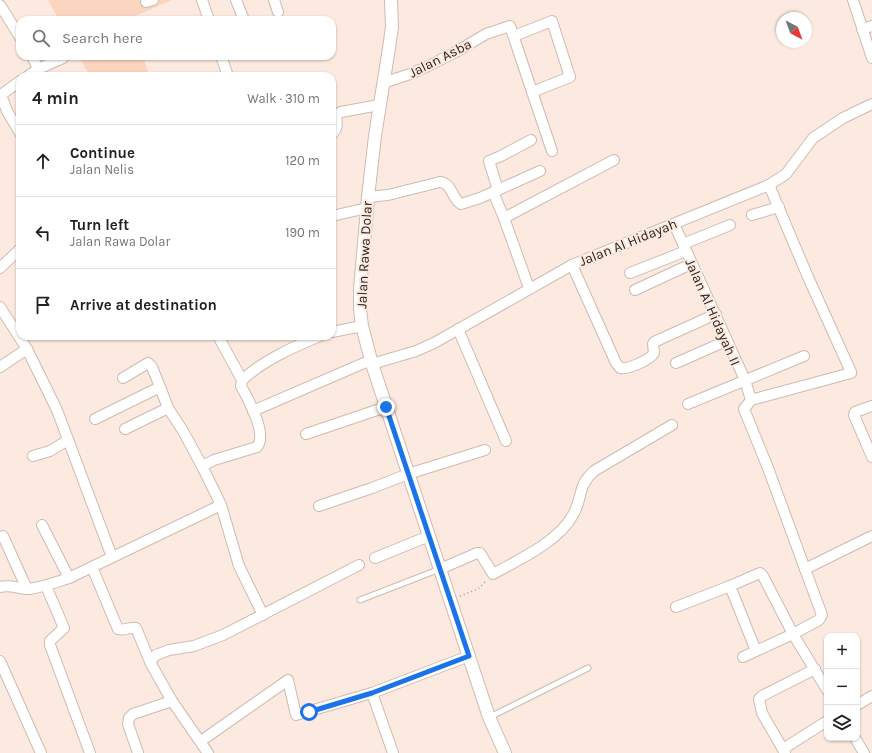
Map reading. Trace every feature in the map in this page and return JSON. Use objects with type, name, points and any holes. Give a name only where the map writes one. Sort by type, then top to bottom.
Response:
[{"type":"street","points":[[202,0],[208,16]]},
{"type":"street","points":[[236,0],[242,16]]},
{"type":"street","points":[[274,0],[278,12]]},
{"type":"street","name":"Jalan Rawa Dolar","points":[[392,0],[392,27],[383,83],[368,202],[360,289],[362,326],[386,407],[489,717],[505,753]]},
{"type":"street","points":[[853,0],[867,28],[872,58]]},
{"type":"street","points":[[0,5],[16,31]]},
{"type":"street","points":[[532,92],[570,77],[552,22],[514,36],[532,92],[552,151]]},
{"type":"street","name":"Jalan Asba","points":[[383,83],[413,73],[428,66],[494,30],[496,31],[510,26],[514,36]]},
{"type":"street","points":[[34,60],[38,69]]},
{"type":"street","points":[[34,72],[58,60]]},
{"type":"street","points":[[222,60],[227,72]]},
{"type":"street","points":[[16,85],[0,95],[6,111],[16,127]]},
{"type":"street","name":"Jalan Al Hidayah","points":[[253,412],[372,362],[416,351],[434,343],[572,265],[769,185],[786,174],[813,138],[843,118],[872,104]]},
{"type":"street","points":[[336,131],[336,115],[340,112],[380,105]]},
{"type":"street","points":[[529,288],[495,191],[489,161],[531,140]]},
{"type":"street","points":[[504,218],[614,160]]},
{"type":"street","points":[[336,214],[388,195],[440,182],[445,182],[448,185],[457,201],[461,204],[480,198],[540,171]]},
{"type":"street","points":[[743,657],[793,634],[819,620],[822,615],[768,468],[744,409],[751,400],[851,373],[769,185]]},
{"type":"street","points":[[752,215],[779,207]]},
{"type":"street","name":"Jalan Al Hidayah II","points":[[674,224],[716,314],[726,342],[745,380],[751,400]]},
{"type":"street","points":[[630,273],[730,225]]},
{"type":"street","points":[[0,268],[16,253]]},
{"type":"street","points":[[635,290],[692,264]]},
{"type":"street","points":[[572,265],[616,364],[620,368],[627,368],[651,357],[654,353],[653,344],[657,340],[716,314]]},
{"type":"street","points":[[0,307],[16,327]]},
{"type":"street","points":[[336,331],[362,326]]},
{"type":"street","points":[[458,329],[506,441]]},
{"type":"street","points":[[25,340],[27,349],[57,410],[112,557]]},
{"type":"street","points":[[220,340],[242,380]]},
{"type":"street","points":[[202,466],[214,460],[257,447],[259,445],[261,438],[253,412],[241,386],[242,380],[254,369],[298,344],[309,340]]},
{"type":"street","points":[[676,363],[726,342]]},
{"type":"street","points":[[0,367],[27,349]]},
{"type":"street","points":[[688,404],[804,356]]},
{"type":"street","points":[[123,378],[148,363],[152,367],[168,408],[183,431],[221,505],[239,566],[264,615]]},
{"type":"street","points":[[96,419],[160,387]]},
{"type":"street","points":[[872,406],[855,412],[854,415],[872,457]]},
{"type":"street","points":[[306,434],[386,407]]},
{"type":"street","points":[[125,428],[168,408]]},
{"type":"street","points":[[440,569],[480,553],[493,574],[555,538],[574,514],[582,485],[586,477],[672,425]]},
{"type":"street","points":[[33,456],[50,451],[68,440]]},
{"type":"street","points":[[319,506],[408,474],[485,450]]},
{"type":"street","points":[[0,587],[5,585],[27,589],[46,586],[69,578],[221,505]]},
{"type":"street","points":[[42,524],[69,578]]},
{"type":"street","points":[[3,536],[27,589]]},
{"type":"street","points":[[375,558],[429,536]]},
{"type":"street","points":[[806,569],[872,536]]},
{"type":"street","points":[[150,662],[156,655],[169,650],[194,646],[223,635],[359,566]]},
{"type":"street","points":[[92,567],[118,629],[121,630],[130,627],[136,628],[150,662],[172,701],[208,753]]},
{"type":"street","points":[[676,607],[760,573],[763,576],[793,634],[824,685]]},
{"type":"street","points":[[46,586],[64,628],[50,641],[50,646],[90,753]]},
{"type":"street","points":[[730,586],[756,651]]},
{"type":"street","points":[[201,741],[288,680],[296,715],[372,693],[469,656]]},
{"type":"street","points":[[0,661],[41,753]]},
{"type":"street","points":[[814,669],[759,699],[762,713],[784,751],[824,723]]},
{"type":"street","points":[[372,693],[393,753]]},
{"type":"street","points":[[860,703],[872,696]]},
{"type":"street","points":[[134,752],[128,724],[129,718],[133,714],[172,701]]},
{"type":"street","points":[[857,741],[864,753]]},
{"type":"lane","points":[[360,600],[440,569]]},
{"type":"lane","points":[[489,717],[588,668]]},
{"type":"path","points":[[457,598],[478,589],[493,574]]},
{"type":"shaded area","points":[[48,0],[172,0],[136,16],[57,16]]},
{"type":"shaded area","points":[[81,60],[144,60],[148,72],[88,72]]},
{"type":"route","points":[[309,712],[372,693],[469,656],[386,407]]}]
